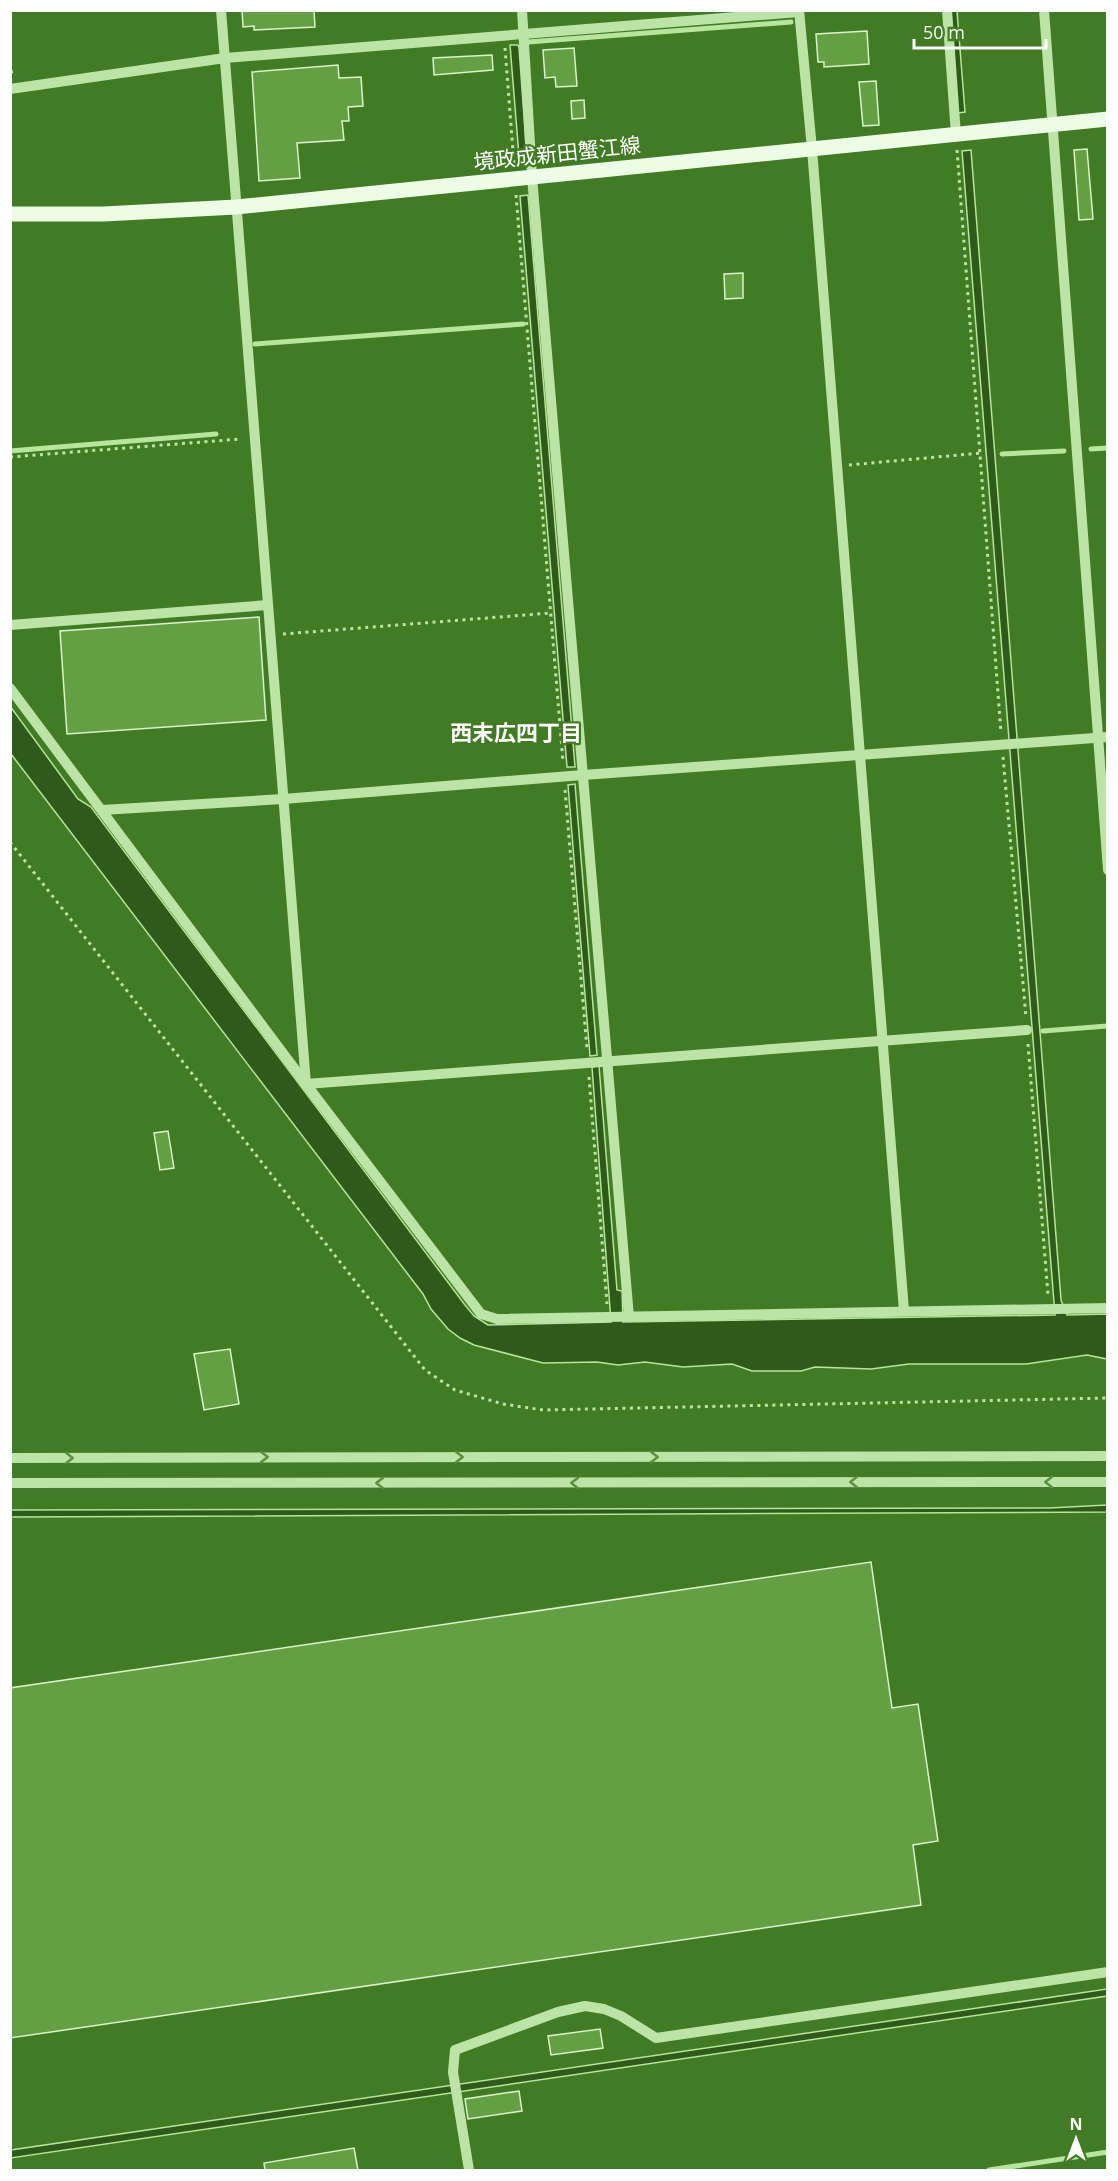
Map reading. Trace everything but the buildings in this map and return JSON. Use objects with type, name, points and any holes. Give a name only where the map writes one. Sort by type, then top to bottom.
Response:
[{"type":"main road","name":"境政成新田蟹江線","points":[[10,214],[105,214],[236,207],[1107,119]]},
{"type":"street","points":[[221,10],[306,1083]]},
{"type":"street","points":[[522,10],[532,177],[607,1060],[626,1317]]},
{"type":"street","points":[[947,10],[956,135]]},
{"type":"street","points":[[1044,10],[1102,738],[1107,870]]},
{"type":"street","points":[[10,89],[225,58],[799,11],[812,149],[904,1311]]},
{"type":"street","points":[[10,625],[268,605]]},
{"type":"street","points":[[10,688],[481,1314],[498,1318],[626,1317],[1107,1308]]},
{"type":"street","points":[[102,810],[283,799],[1102,738]]},
{"type":"street","points":[[306,1083],[1027,1030]]},
{"type":"street","points":[[10,1458],[1107,1456]]},
{"type":"street","points":[[10,1483],[1107,1482]]},
{"type":"street","points":[[469,2170],[453,2072],[455,2050],[558,2012],[585,2006],[604,2009],[621,2016],[656,2038],[1107,1972]]},
{"type":"path","points":[[504,35],[608,1317]]},
{"type":"path","points":[[956,135],[1003,745],[1051,1309]]},
{"type":"path","points":[[10,457],[254,438]]},
{"type":"path","points":[[837,466],[981,453]]},
{"type":"path","points":[[270,635],[551,613]]},
{"type":"path","points":[[10,842],[425,1370],[455,1390],[502,1404],[543,1410],[1107,1398]]},
{"type":"shaded area","points":[[950,11],[957,11],[965,112],[958,113]]},
{"type":"shaded area","points":[[510,45],[518,45],[519,48],[527,156],[519,156]]},
{"type":"shaded area","points":[[971,150],[1061,1300],[1067,1315],[1107,1314],[1107,1359],[1087,1355],[1026,1364],[909,1364],[871,1369],[815,1367],[801,1371],[752,1371],[732,1364],[683,1367],[645,1362],[618,1365],[597,1362],[543,1363],[474,1345],[448,1329],[431,1309],[423,1294],[11,754],[10,706],[78,799],[91,807],[465,1305],[474,1316],[488,1325],[611,1322],[592,1067],[599,1066],[617,1290],[622,1291],[623,1322],[1055,1315],[962,151]]},
{"type":"shaded area","points":[[528,195],[575,767],[567,767],[520,196]]},
{"type":"shaded area","points":[[575,784],[597,1055],[590,1056],[568,785]]},
{"type":"shaded area","points":[[1107,1505],[1107,1512],[10,1517],[11,1510],[1049,1508]]},
{"type":"shaded area","points":[[1107,1989],[1107,1996],[11,2158],[11,2150]]},
{"type":"waterway","points":[[528,42],[791,22]]},
{"type":"waterway","points":[[255,344],[523,324]]},
{"type":"waterway","points":[[10,451],[216,434]]},
{"type":"waterway","points":[[1091,449],[1108,448]]},
{"type":"waterway","points":[[1002,454],[1064,451]]},
{"type":"waterway","points":[[1043,1031],[1107,1026]]},
{"type":"waterway","points":[[989,2170],[1108,2152]]},
{"type":"district","name":"西末広四丁目","points":[[516,732]]}]
